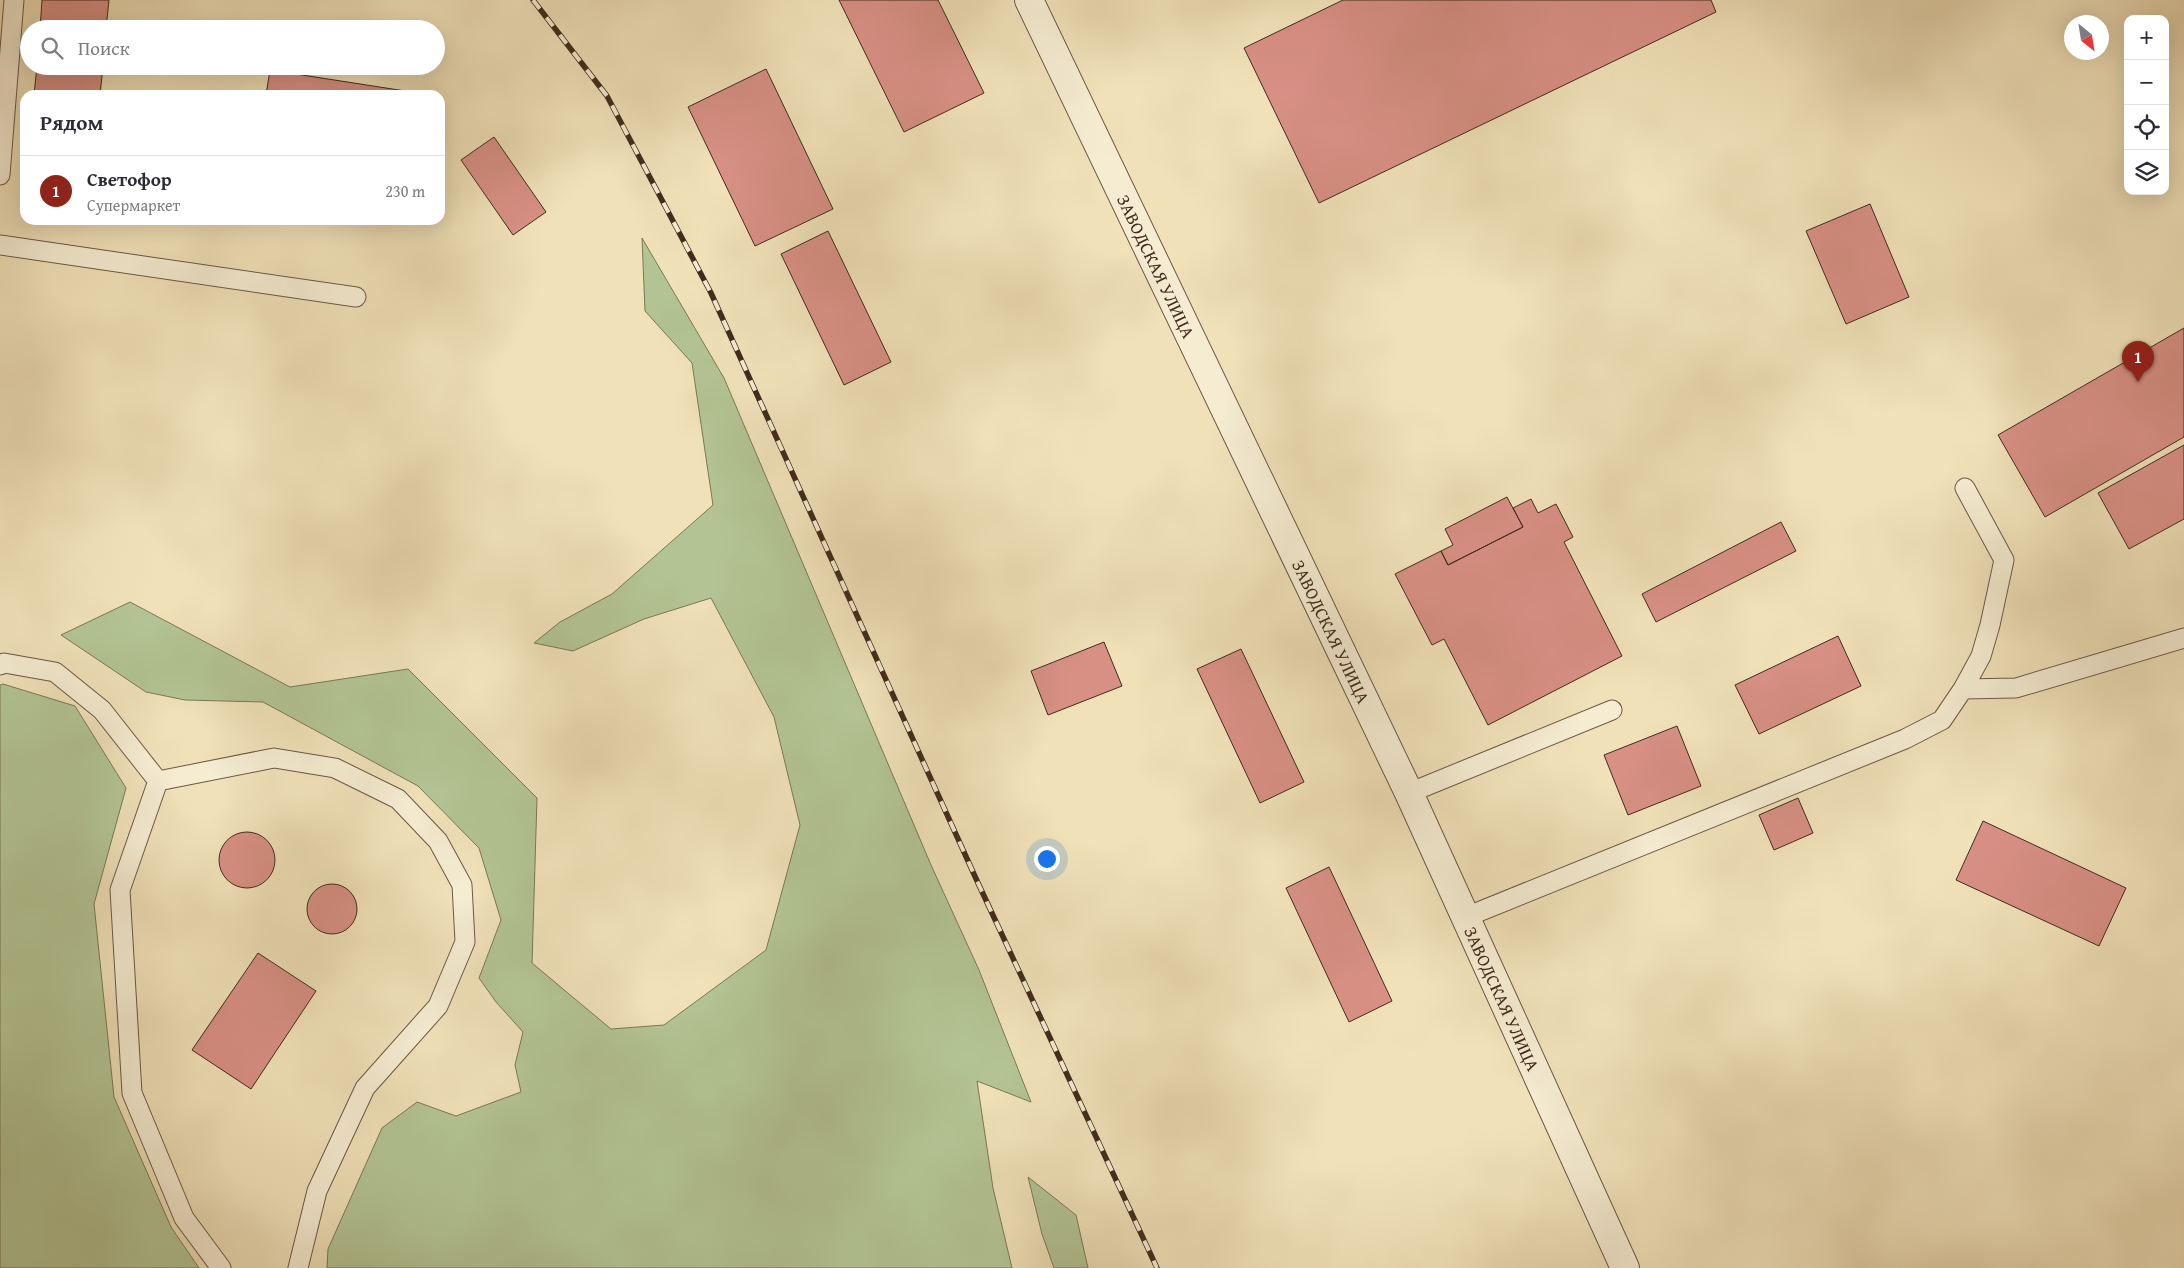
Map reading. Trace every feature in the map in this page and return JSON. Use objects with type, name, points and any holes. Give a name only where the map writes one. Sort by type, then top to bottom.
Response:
[{"type":"street","name":"ЗАВОДСКАЯ УЛИЦА","points":[[1029,0],[1409,793],[1625,1268]]},
{"type":"lane","points":[[0,175],[14,0]]},
{"type":"lane","points":[[0,245],[356,297]]},
{"type":"lane","points":[[1466,917],[1905,739],[1942,720],[1963,689],[1981,656],[1990,625],[2004,560],[1965,488]]},
{"type":"lane","points":[[1963,689],[2016,688],[2184,638]]},
{"type":"lane","points":[[0,665],[4,663],[55,672],[102,710],[158,780]]},
{"type":"lane","points":[[1409,793],[1612,710]]},
{"type":"lane","points":[[158,780],[274,758],[335,768],[398,799],[438,841],[462,886],[465,942],[438,1006],[365,1088],[317,1191],[298,1268]]},
{"type":"lane","points":[[158,780],[120,890],[132,1093],[184,1218],[221,1268]]},
{"type":"green space","points":[[642,238],[724,378],[931,865],[979,970],[1031,1102],[977,1081],[993,1188],[1012,1268],[327,1268],[328,1249],[382,1128],[417,1102],[456,1116],[521,1092],[515,1065],[523,1032],[496,1002],[479,978],[501,920],[479,848],[418,786],[263,702],[185,700],[146,692],[61,635],[130,602],[290,687],[408,669],[537,798],[532,963],[611,1029],[664,1025],[766,950],[800,825],[774,717],[711,598],[644,619],[573,651],[534,643],[560,622],[612,594],[713,505],[692,363],[645,311]]},
{"type":"green space","points":[[3,684],[75,706],[126,788],[94,904],[114,1097],[171,1227],[199,1268],[0,1268],[0,685]]},
{"type":"green space","points":[[1028,1177],[1076,1215],[1088,1268],[1054,1268],[1042,1234]]},
{"type":"building","points":[[42,0],[109,0],[107,20],[41,20]]},
{"type":"building","points":[[839,0],[938,0],[984,93],[904,132]]},
{"type":"building","points":[[1343,0],[1711,0],[1716,12],[1319,203],[1244,48]]},
{"type":"building","points":[[766,69],[833,209],[755,246],[688,107]]},
{"type":"building","points":[[36,75],[102,75],[101,90],[35,90]]},
{"type":"building","points":[[269,75],[302,75],[399,90],[267,90]]},
{"type":"building","points":[[494,137],[546,212],[513,235],[461,160]]},
{"type":"building","points":[[1870,204],[1909,297],[1846,324],[1806,231]]},
{"type":"building","points":[[828,231],[891,362],[844,385],[781,254]]},
{"type":"building","points":[[2184,328],[2184,437],[2045,517],[1998,435]]},
{"type":"building","points":[[2184,445],[2184,519],[2129,549],[2098,493]]},
{"type":"building","points":[[1507,497],[1523,527],[1448,565],[1441,551],[1453,545],[1445,529]]},
{"type":"building","points":[[1531,499],[1538,513],[1556,504],[1573,537],[1564,542],[1622,656],[1488,725],[1444,639],[1432,645],[1395,574],[1441,551],[1448,565],[1523,527],[1513,508]]},
{"type":"building","points":[[1781,522],[1796,551],[1656,622],[1642,594]]},
{"type":"building","points":[[1838,636],[1861,686],[1759,734],[1735,685]]},
{"type":"building","points":[[1104,642],[1122,686],[1048,715],[1031,671]]},
{"type":"building","points":[[1241,649],[1304,782],[1260,803],[1197,669]]},
{"type":"building","points":[[1677,726],[1701,786],[1628,815],[1604,755]]},
{"type":"building","points":[[1798,798],[1813,833],[1774,850],[1759,815]]},
{"type":"building","points":[[1983,821],[2126,888],[2099,946],[1956,880]]},
{"type":"building","points":[[247,832],[258,834],[267,840],[273,849],[275,860],[273,871],[267,880],[258,886],[247,888],[236,886],[227,880],[221,871],[219,860],[221,849],[227,840],[236,834]]},
{"type":"building","points":[[1329,867],[1392,1001],[1349,1022],[1286,888]]},
{"type":"building","points":[[327,884],[337,884],[350,891],[357,904],[357,914],[350,927],[337,934],[327,934],[318,930],[311,923],[307,914],[307,904],[311,895],[318,888]]},
{"type":"building","points":[[258,953],[316,991],[251,1089],[192,1050]]},
{"type":"railway","points":[[533,0],[607,96],[711,293],[978,883],[1157,1268]]},
{"type":"place","name":"Светофор","points":[[2138,382]]}]
